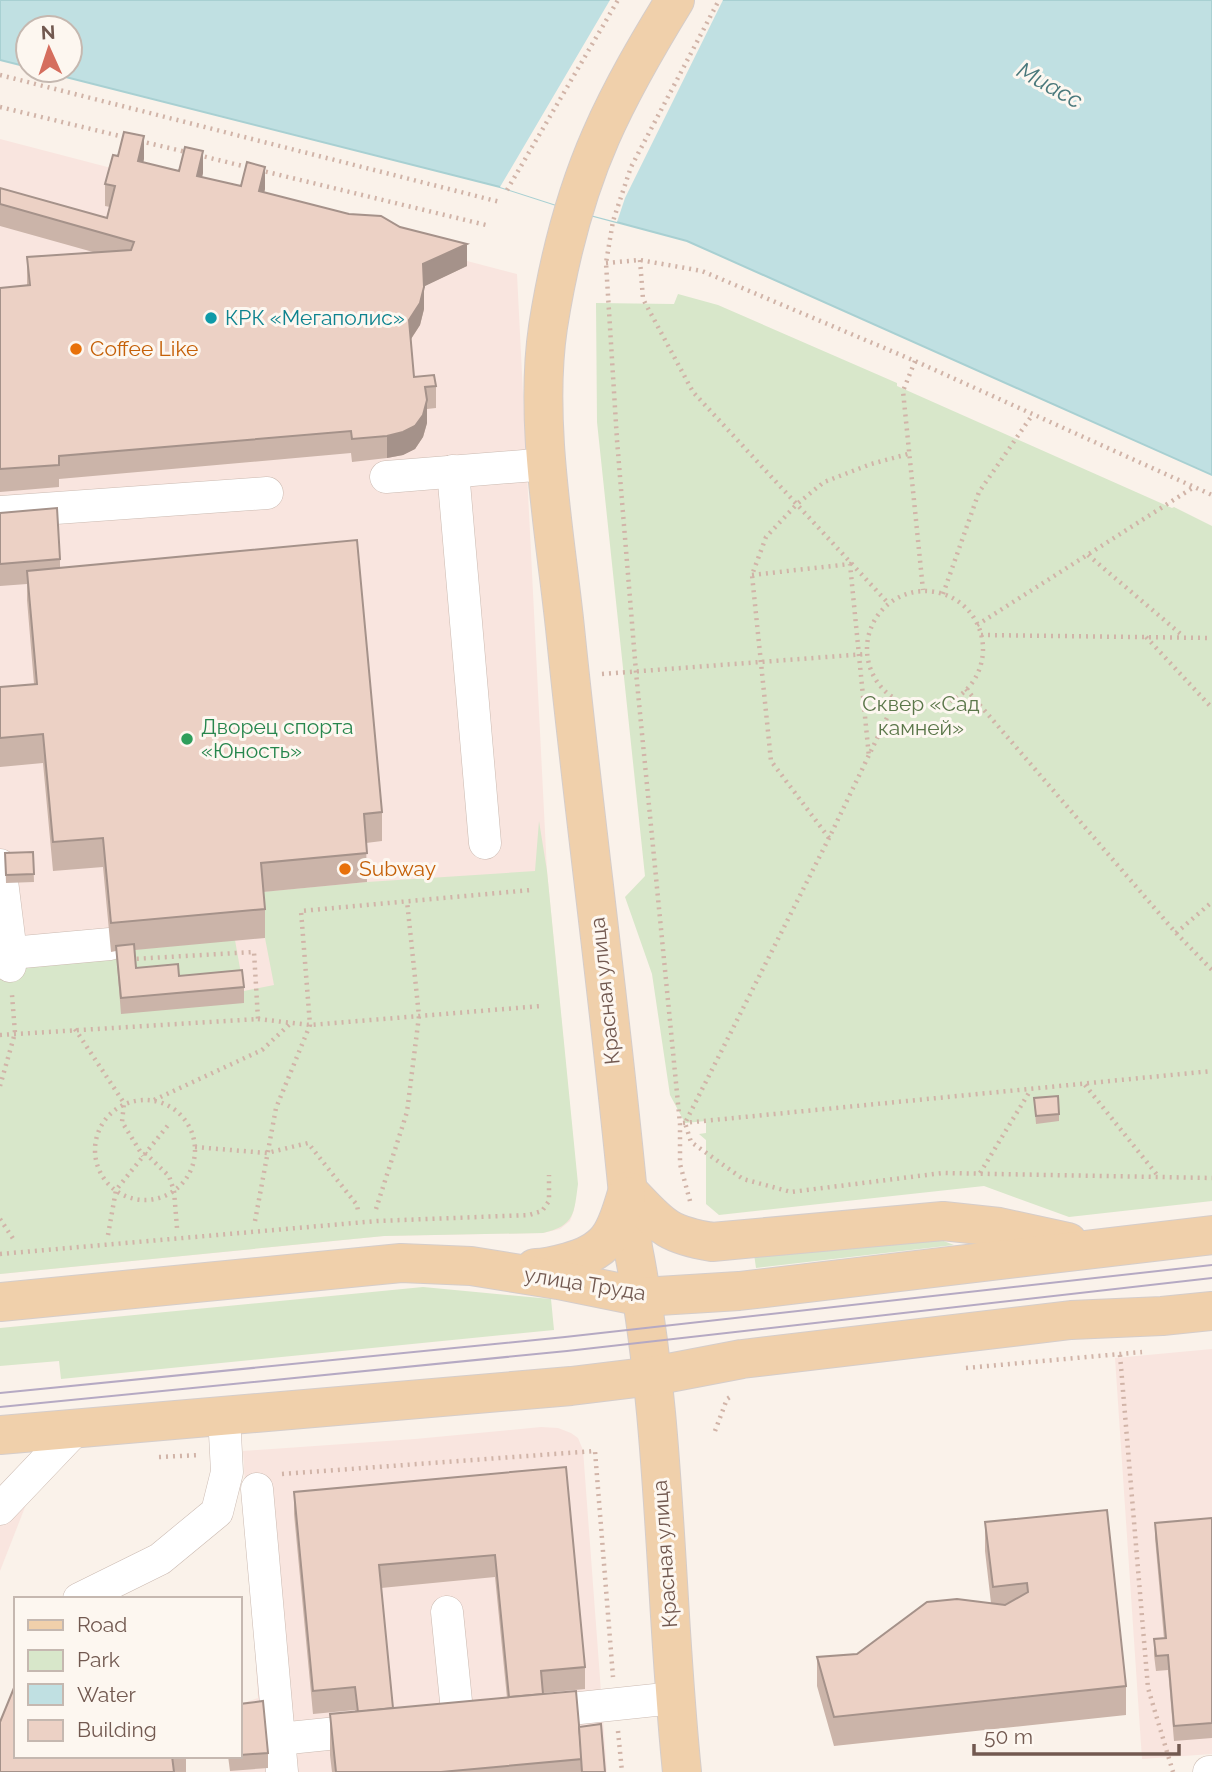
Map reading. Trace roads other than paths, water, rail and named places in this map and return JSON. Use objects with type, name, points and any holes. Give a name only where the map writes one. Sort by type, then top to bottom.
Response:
[{"type":"main road","name":"Красная улица","points":[[674,0],[611,115],[588,168],[555,291],[545,361],[544,393],[548,464],[569,676],[628,1191],[632,1248],[653,1376],[674,1698],[682,1772]]},
{"type":"main road","points":[[471,1266],[539,1268],[586,1257],[600,1249],[612,1236],[628,1191],[664,1229],[687,1238],[712,1242],[943,1221],[999,1227],[1098,1248]]},
{"type":"main road","name":"улица Труда","points":[[0,1302],[378,1264],[432,1263],[471,1266],[642,1297],[739,1291],[1212,1235]]},
{"type":"main road","points":[[0,1435],[571,1386],[653,1376],[742,1359],[1043,1323],[1212,1311]]},
{"type":"lane","points":[[386,477],[548,464]]},
{"type":"lane","points":[[453,471],[485,843]]},
{"type":"lane","points":[[0,512],[267,493]]},
{"type":"lane","points":[[0,865],[10,960],[110,944]]},
{"type":"lane","points":[[83,1597],[160,1559],[217,1512],[226,1472],[224,1415]]},
{"type":"lane","points":[[0,1509],[78,1427]]},
{"type":"lane","points":[[267,1482],[282,1772]]},
{"type":"lane","points":[[447,1612],[458,1721]]},
{"type":"lane","points":[[542,1712],[674,1698]]},
{"type":"lane","points":[[279,1739],[357,1731]]},
{"type":"water","name":"Миасс","points":[[0,0],[1212,0],[1212,475],[687,241],[575,211],[500,187],[84,82],[84,14],[14,14],[14,64],[0,60]]},
{"type":"tram line","points":[[0,1393],[565,1337],[1212,1265]]},
{"type":"tram line","points":[[0,1407],[567,1351],[1212,1278]]},
{"type":"place","name":"КРК «Мегаполис»","points":[[211,318]]},
{"type":"place","name":"Coffee Like","points":[[76,349]]},
{"type":"place","name":"Дворец спорта «Юность»","points":[[187,739]]},
{"type":"place","name":"Subway","points":[[345,869]]},
{"type":"park label","name":"Сквер «Сад камней»","points":[[921,716]]}]
